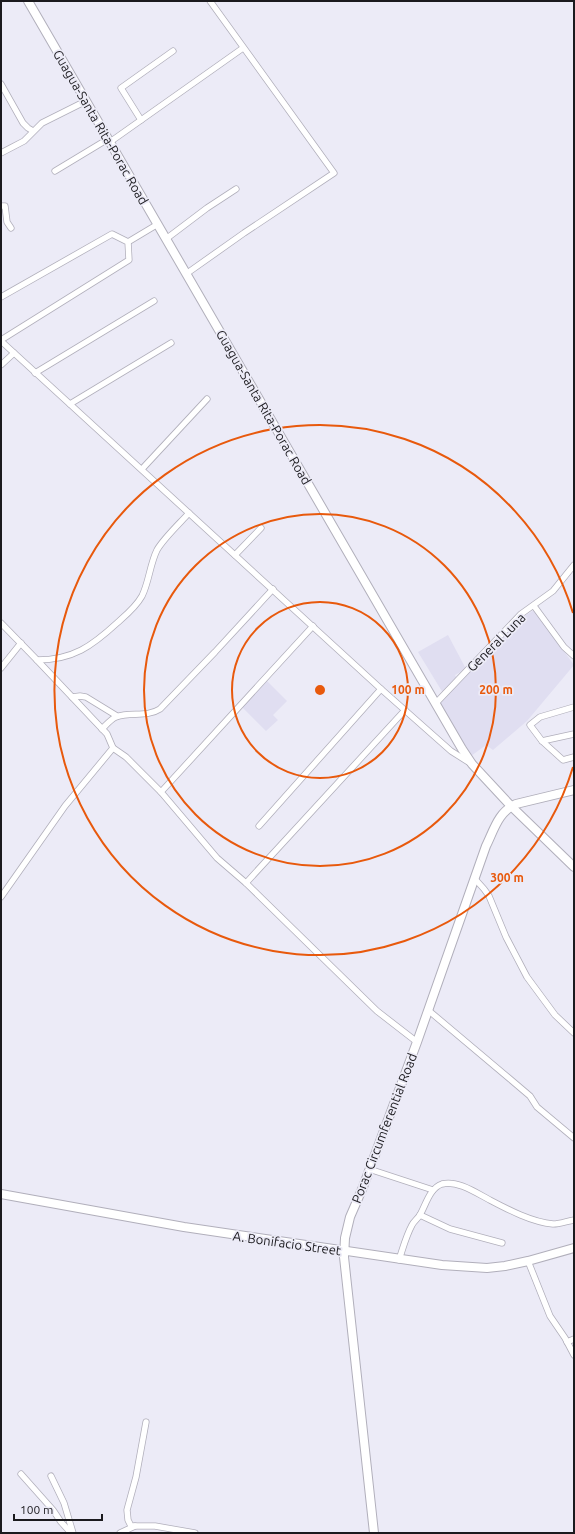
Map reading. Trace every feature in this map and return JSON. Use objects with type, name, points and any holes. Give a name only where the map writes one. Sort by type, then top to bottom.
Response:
[{"type":"main road","name":"Guagua-Santa Rita-Porac Road","points":[[28,1],[472,764],[511,806],[574,867]]},
{"type":"main road","name":"Porac Circumferential Road","points":[[374,1533],[344,1251],[346,1232],[350,1217],[370,1169],[417,1042],[486,846],[498,819],[503,812],[511,806],[574,790]]},
{"type":"main road","name":"A. Bonifacio Street","points":[[1,1194],[184,1227],[399,1260],[442,1265],[487,1268],[505,1266],[574,1248]]},
{"type":"street","points":[[186,274],[334,173],[210,1]]},
{"type":"street","points":[[55,171],[109,141],[243,48]]},
{"type":"street","points":[[141,120],[121,88],[174,51]]},
{"type":"street","points":[[1,84],[23,123],[28,128],[34,130]]},
{"type":"street","points":[[1,154],[24,141],[42,123],[86,101]]},
{"type":"street","points":[[166,239],[207,208],[236,189]]},
{"type":"street","points":[[1,206],[5,206],[7,222],[11,228]]},
{"type":"street","points":[[128,242],[158,224]]},
{"type":"street","points":[[1,297],[112,234],[128,242]]},
{"type":"street","points":[[128,242],[129,260],[1,340],[35,373],[405,710],[451,751],[472,764]]},
{"type":"street","points":[[35,373],[154,301]]},
{"type":"street","points":[[70,404],[171,342]]},
{"type":"street","points":[[1,365],[14,353]]},
{"type":"street","points":[[142,469],[207,400]]},
{"type":"street","points":[[37,660],[61,658],[76,654],[102,637],[132,610],[142,596],[150,568],[158,549],[189,513]]},
{"type":"street","points":[[235,555],[261,528]]},
{"type":"street","name":"General Luna","points":[[436,703],[522,614],[553,591],[574,566]]},
{"type":"street","points":[[102,730],[110,721],[118,716],[148,714],[160,709],[273,589]]},
{"type":"street","points":[[534,606],[564,647],[574,656]]},
{"type":"street","points":[[1,623],[107,734],[113,748],[126,757],[161,792],[217,858],[246,883],[377,1011],[417,1042]]},
{"type":"street","points":[[161,792],[313,626]]},
{"type":"street","points":[[1,668],[21,643]]},
{"type":"street","points":[[259,826],[382,689]]},
{"type":"street","points":[[72,697],[86,697],[118,716]]},
{"type":"street","points":[[574,707],[540,717],[530,725],[542,741],[563,760],[574,758]]},
{"type":"street","points":[[246,883],[405,710]]},
{"type":"street","points":[[542,741],[574,734]]},
{"type":"street","points":[[1,897],[65,806],[113,748]]},
{"type":"street","points":[[475,879],[489,896],[506,937],[527,977],[555,1015],[574,1033]]},
{"type":"street","points":[[428,1010],[530,1096],[537,1108],[574,1138]]},
{"type":"street","points":[[370,1169],[432,1190]]},
{"type":"street","points":[[399,1260],[411,1226],[420,1215],[432,1190],[442,1184],[455,1184],[468,1188],[526,1217],[555,1224],[574,1220]]},
{"type":"street","points":[[420,1215],[456,1231],[502,1243]]},
{"type":"street","points":[[528,1261],[550,1316],[574,1355]]},
{"type":"street","points":[[567,1342],[574,1338]]},
{"type":"street","points":[[146,1422],[136,1477],[127,1510],[128,1520],[131,1526],[155,1526],[195,1533]]},
{"type":"street","points":[[21,1474],[72,1533]]},
{"type":"street","points":[[52,1476],[64,1503],[72,1533]]},
{"type":"street","points":[[120,1533],[135,1526]]},
{"type":"shaded area","points":[[534,610],[574,665],[527,721],[493,750],[486,745],[471,756],[440,703],[517,621]]},
{"type":"shaded area","points":[[448,635],[466,669],[455,675],[457,679],[443,693],[418,652]]},
{"type":"shaded area","points":[[267,681],[287,701],[273,715],[278,720],[266,731],[242,707]]}]
